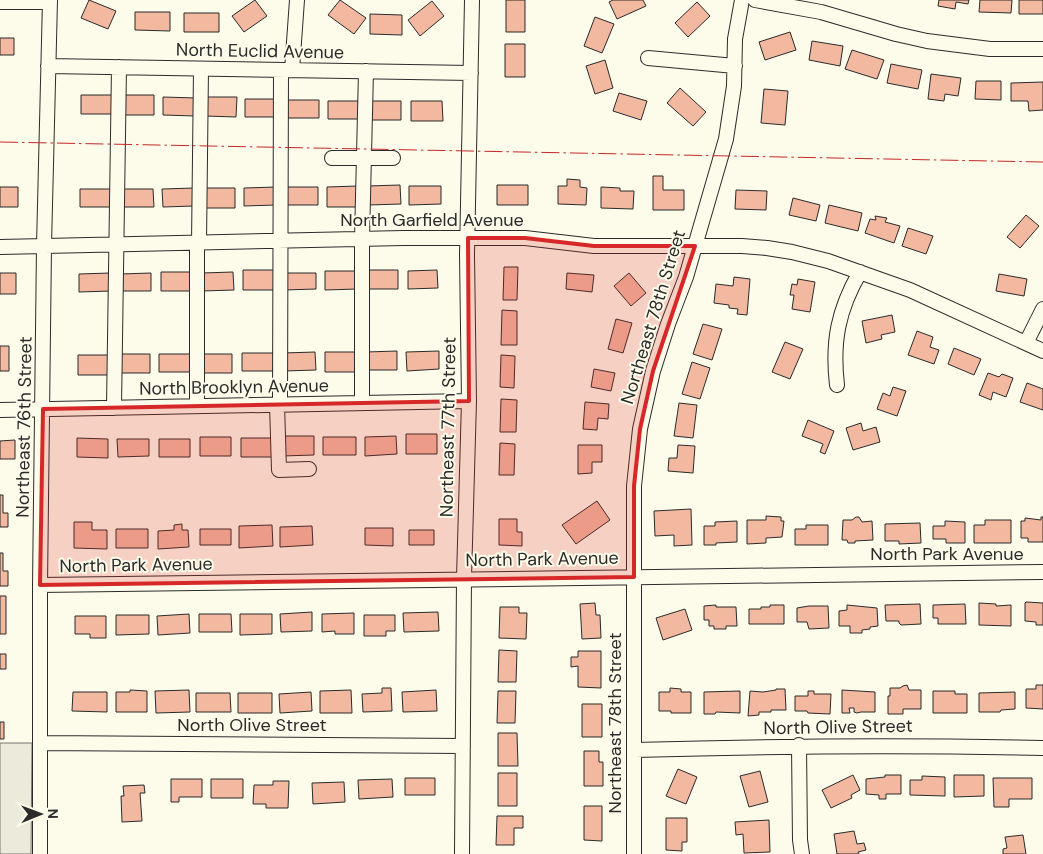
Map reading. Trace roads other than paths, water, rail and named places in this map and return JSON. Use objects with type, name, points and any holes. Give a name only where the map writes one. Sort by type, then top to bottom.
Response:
[{"type":"street","points":[[297,0],[287,70],[280,241],[279,470],[309,470]]},
{"type":"street","name":"Northeast 77th Street","points":[[462,854],[464,578],[469,401],[468,238],[472,0]]},
{"type":"street","name":"Northeast 78th Street","points":[[634,854],[634,486],[640,429],[653,371],[686,277],[726,139],[736,66],[735,39],[742,0]]},
{"type":"street","points":[[755,0],[821,12],[927,41],[990,49],[1043,48]]},
{"type":"street","points":[[0,2],[50,1]]},
{"type":"street","name":"Northeast 76th Street","points":[[40,854],[40,585],[44,246],[50,1]]},
{"type":"street","points":[[648,58],[736,66]]},
{"type":"street","name":"North Euclid Avenue","points":[[48,66],[471,73]]},
{"type":"street","points":[[114,408],[119,67]]},
{"type":"street","points":[[197,406],[201,69]]},
{"type":"street","points":[[362,403],[362,239],[366,71]]},
{"type":"street","points":[[332,158],[393,158]]},
{"type":"street","name":"North Garfield Avenue","points":[[0,247],[362,239],[524,238],[594,246],[742,246],[784,250],[828,261],[910,290],[1043,350]]},
{"type":"street","points":[[837,386],[835,343],[838,325],[850,289],[860,272]]},
{"type":"street","points":[[1026,343],[1043,309]]},
{"type":"street","name":"North Brooklyn Avenue","points":[[0,410],[469,401]]},
{"type":"street","name":"North Park Avenue","points":[[40,585],[464,578],[1043,572]]},
{"type":"street","name":"North Olive Street","points":[[40,742],[463,746]]},
{"type":"street","name":"North Olive Street","points":[[634,750],[922,745],[1043,748]]},
{"type":"street","points":[[799,746],[800,840],[802,854]]}]
